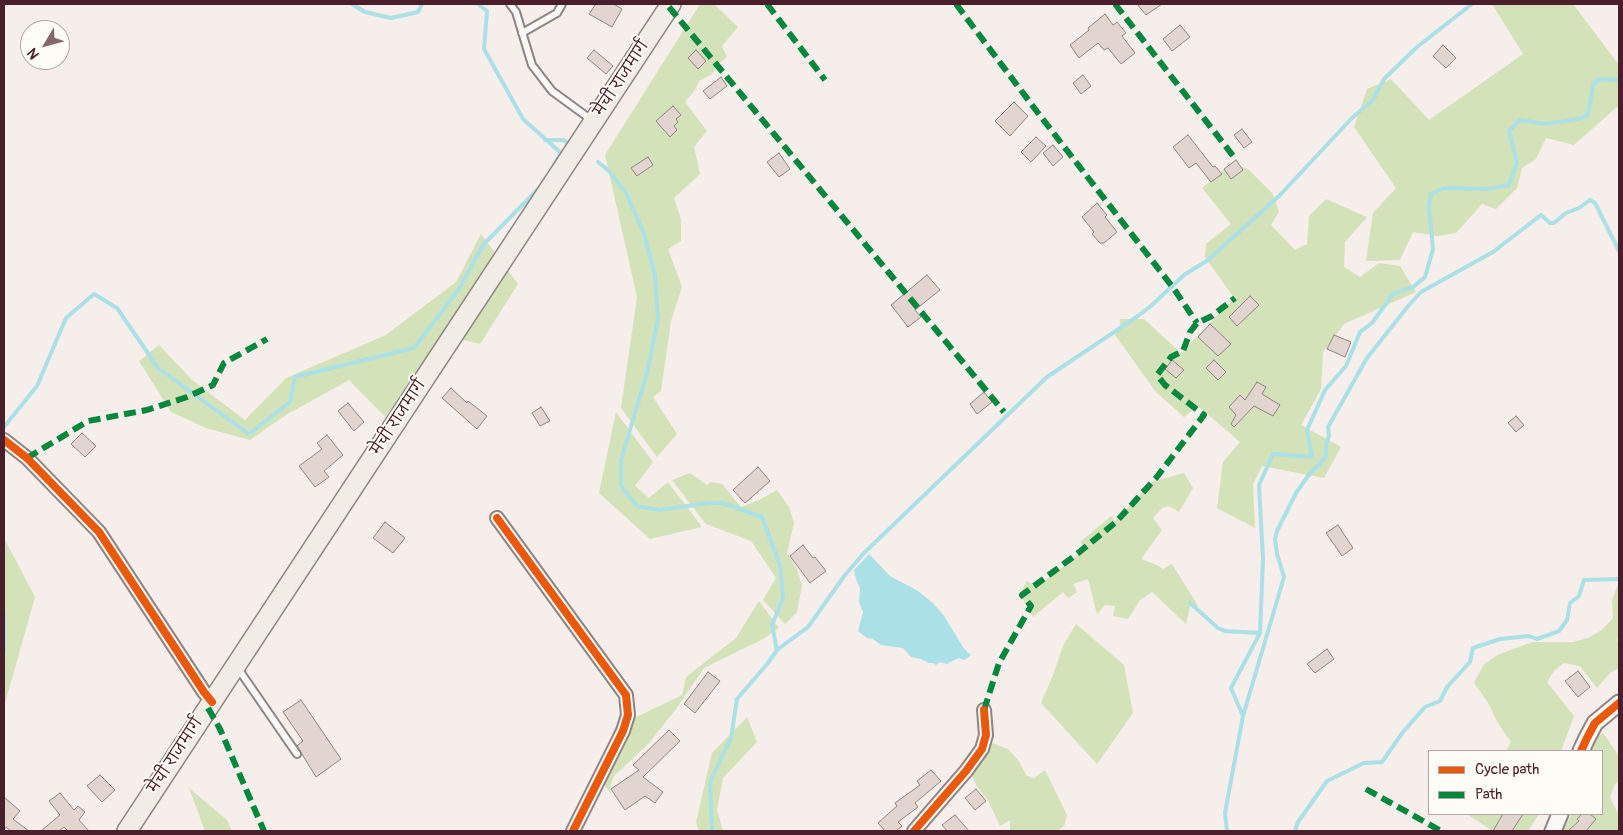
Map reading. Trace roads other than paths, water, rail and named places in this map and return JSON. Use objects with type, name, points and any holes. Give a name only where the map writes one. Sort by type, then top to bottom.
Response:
[{"type":"main road","name":"मेची राजमार्ग","points":[[127,831],[671,4]]},
{"type":"street","points":[[4,440],[27,458],[99,532],[212,702]]},
{"type":"street","points":[[497,518],[626,695],[628,715],[624,731],[573,831]]},
{"type":"street","points":[[1581,750],[1595,723],[1619,702]]},
{"type":"street","points":[[914,831],[966,771],[982,749],[986,735],[984,710]]},
{"type":"street","points":[[1553,831],[1560,815]]},
{"type":"lane","points":[[510,4],[516,12],[532,65],[552,91],[594,121]]},
{"type":"lane","points":[[522,33],[556,12],[562,4]]},
{"type":"lane","points":[[237,666],[297,754]]},
{"type":"water","points":[[869,554],[890,576],[918,591],[934,604],[944,616],[963,647],[971,654],[969,657],[964,660],[959,658],[947,664],[940,662],[936,665],[911,657],[903,648],[881,645],[858,631],[863,612],[859,602],[860,588],[854,570]]},
{"type":"waterway","points":[[352,4],[365,12],[391,18],[418,12],[422,4]]},
{"type":"waterway","points":[[478,4],[487,11],[484,49],[523,119],[561,153],[554,165]]},
{"type":"waterway","points":[[777,650],[808,627],[845,575],[864,553],[1047,377],[1138,316],[1184,275],[1208,260],[1280,195],[1352,118],[1373,100],[1384,79],[1417,47],[1472,4]]},
{"type":"waterway","points":[[1227,831],[1225,813],[1243,716],[1231,688],[1260,633],[1263,559],[1259,485],[1273,454],[1312,457],[1307,430],[1325,390],[1346,366],[1360,332],[1372,323],[1393,294],[1413,287],[1425,277],[1433,249],[1429,207],[1431,194],[1444,188],[1487,189],[1509,185],[1517,163],[1509,131],[1520,120],[1545,124],[1579,119],[1588,115],[1593,85],[1599,79],[1619,80]]},
{"type":"waterway","points":[[545,140],[563,140],[572,145]]},
{"type":"waterway","points":[[598,162],[609,171],[626,193],[643,231],[655,275],[658,319],[647,373],[621,460],[621,486],[637,506],[659,510],[709,503],[723,503],[762,517],[780,565],[783,598],[772,625],[777,650],[737,699],[731,738],[710,782],[712,831]]},
{"type":"waterway","points":[[4,427],[37,386],[66,318],[94,294],[117,308],[158,368],[249,434],[290,402],[295,377],[414,348],[459,289],[483,245],[541,186]]},
{"type":"waterway","points":[[1243,716],[1284,577],[1277,554],[1275,539],[1277,531],[1296,493],[1308,476],[1326,457],[1326,445],[1329,436],[1328,427],[1367,358],[1409,305],[1421,292],[1493,252],[1541,215],[1550,223],[1554,223],[1566,213],[1579,208],[1590,200],[1595,203],[1619,251]]},
{"type":"waterway","points":[[1295,831],[1298,822],[1327,781],[1364,763],[1382,762],[1403,732],[1425,707],[1440,701],[1447,687],[1470,662],[1473,648],[1500,639],[1529,636],[1537,639],[1559,631],[1567,620],[1570,603],[1579,596],[1584,580],[1619,579]]},
{"type":"waterway","points":[[1190,603],[1218,628],[1225,631],[1260,633]]},
{"type":"waterway","points":[[4,615],[4,652]]}]
